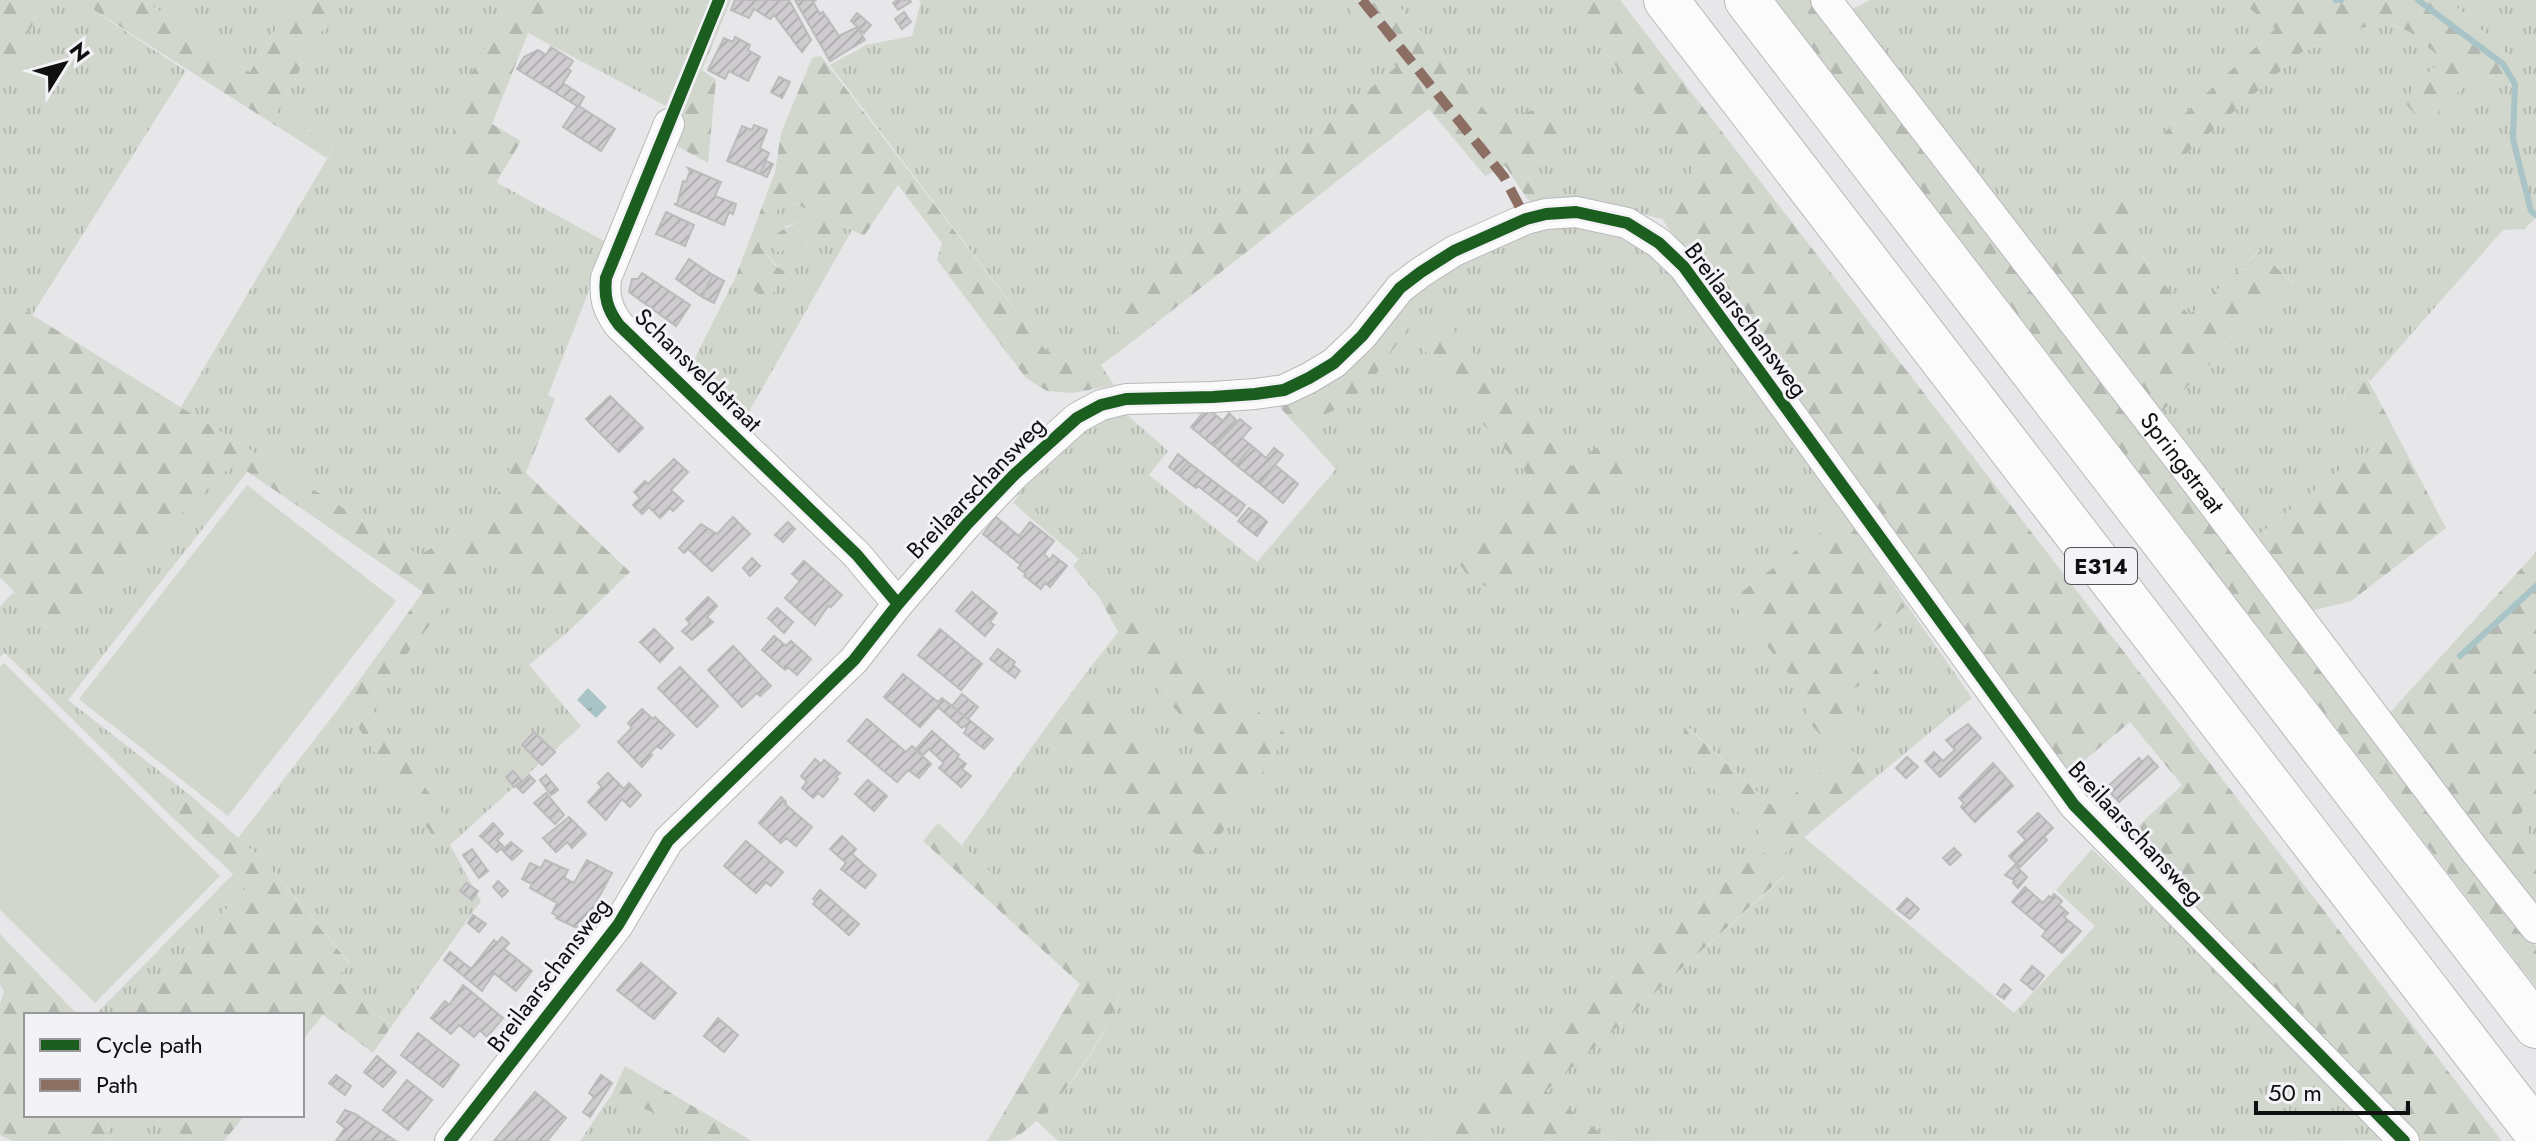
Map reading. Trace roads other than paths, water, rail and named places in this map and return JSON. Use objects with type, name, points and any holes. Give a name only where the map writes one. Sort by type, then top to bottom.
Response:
[{"type":"highway","name":"E314","points":[[1666,0],[2536,1132]]},
{"type":"highway","name":"E314","points":[[1747,0],[2536,1026]]},
{"type":"street","name":"Springstraat","points":[[1826,0],[2536,928]]},
{"type":"street","name":"Schansveldstraat","points":[[669,124],[606,278],[604,294],[609,312],[857,555],[898,604]]},
{"type":"street","name":"Breilaarschansweg","points":[[450,1141],[618,925],[668,841],[854,660],[967,524],[1015,474],[1077,418],[1101,405],[1126,399],[1227,396],[1284,390],[1334,363],[1362,336],[1400,288],[1454,251],[1526,219],[1576,212],[1627,223],[1659,243],[1684,267],[2074,805],[2404,1141]]},
{"type":"water","points":[[588,688],[607,707],[596,718],[577,700]]},
{"type":"waterway","points":[[2336,0],[2341,0]]},
{"type":"waterway","points":[[2418,0],[2503,64],[2515,84],[2513,139],[2531,211],[2536,215]]},
{"type":"waterway","points":[[2460,656],[2536,586]]}]
